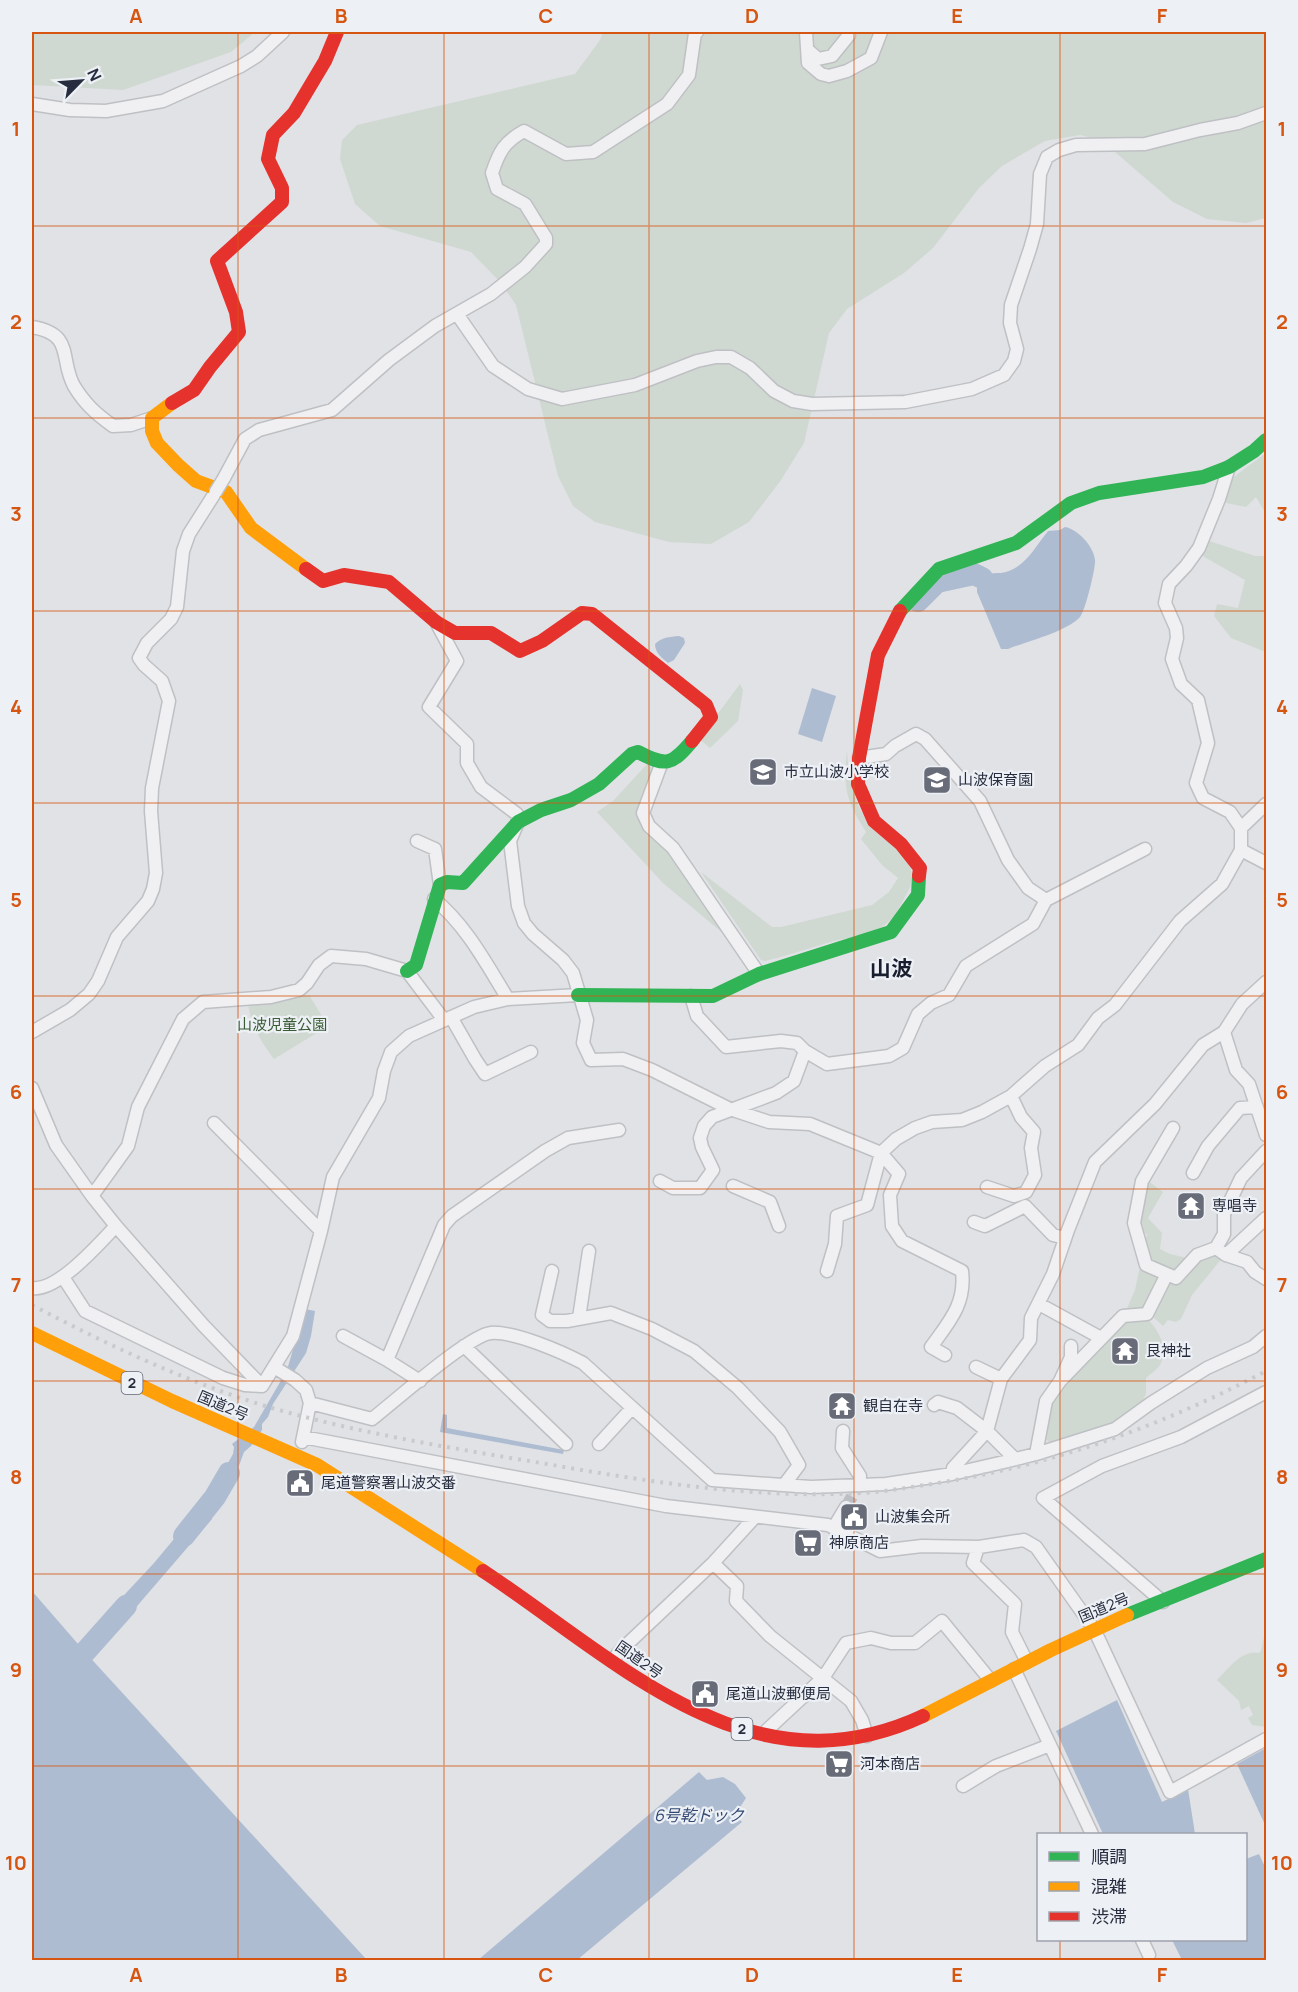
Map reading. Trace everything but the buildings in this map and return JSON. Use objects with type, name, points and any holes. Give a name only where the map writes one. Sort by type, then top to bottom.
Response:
[{"type":"main road","points":[[337,32],[325,61],[294,113],[273,135],[268,159],[282,188],[282,202],[218,261],[236,312],[239,332],[194,390],[152,418],[152,431],[157,443],[196,481],[226,492],[251,528],[323,581],[344,575],[388,582],[436,622],[455,633],[491,633],[520,651],[542,640],[582,613],[591,614],[706,705],[711,717],[679,758],[670,762],[662,762],[654,761],[638,752],[632,754],[599,784],[572,800],[542,810],[518,822],[463,883],[447,882],[440,885],[416,965],[407,971]]},
{"type":"main road","points":[[578,995],[713,996],[759,974],[891,932],[918,895],[920,868],[901,844],[874,820],[858,784],[859,758],[878,655],[901,609],[939,569],[1016,543],[1071,503],[1099,492],[1203,477],[1229,467],[1254,451],[1266,440]]},
{"type":"main road","name":"国道2号","points":[[32,1333],[143,1389],[316,1465],[430,1535],[655,1691],[701,1715],[749,1732],[775,1738],[800,1742],[823,1742],[867,1736],[910,1722],[1094,1629],[1220,1580],[1266,1559]]},
{"type":"street","points":[[32,104],[70,110],[106,111],[163,101],[242,66],[257,56],[283,32]]},
{"type":"street","points":[[32,1032],[70,1010],[89,994],[98,981],[117,937],[148,901],[153,889],[156,873],[151,811],[152,788],[169,701],[162,681],[139,658],[147,643],[171,619],[177,607],[183,551],[189,534],[245,439],[259,430],[332,410],[389,360],[435,326],[491,294],[525,267],[546,244],[546,238],[525,204],[497,189],[492,173],[498,156],[509,139],[524,131],[566,154],[593,152],[667,104],[689,75],[697,32]]},
{"type":"street","points":[[806,32],[808,63],[821,74],[830,76],[847,71],[871,58],[881,32]]},
{"type":"street","points":[[808,50],[818,59],[832,56],[849,36],[848,32]]},
{"type":"street","points":[[457,314],[494,366],[528,389],[562,399],[635,385],[697,361],[716,357],[731,357],[750,368],[774,391],[794,401],[812,405],[905,402],[972,388],[1004,375],[1014,361],[1017,350],[1010,323],[1011,305],[1037,224],[1040,174],[1047,157],[1059,150],[1076,145],[1144,144],[1238,123],[1266,113]]},
{"type":"street","points":[[32,327],[51,333],[62,344],[73,383],[91,410],[113,426],[131,425],[152,418]]},
{"type":"street","points":[[827,1270],[835,1244],[837,1216],[867,1205],[880,1153],[896,1139],[915,1128],[932,1122],[962,1120],[982,1112],[1011,1096],[1045,1066],[1078,1044],[1098,1018],[1115,1005],[1180,921],[1222,884],[1240,850],[1241,828],[1230,812],[1203,798],[1196,783],[1208,743],[1198,700],[1181,684],[1172,659],[1177,638],[1176,628],[1165,603],[1169,584],[1199,548],[1220,499],[1229,467]]},
{"type":"street","points":[[436,622],[457,661],[429,708],[467,744],[467,763],[481,787],[517,814],[518,822],[510,841],[518,906],[524,923],[533,934],[563,960],[573,973],[587,1020],[583,1043],[591,1060],[623,1059],[652,1070],[730,1109],[769,1122],[810,1124],[880,1153],[899,1174],[890,1196],[892,1226],[902,1241],[962,1271],[964,1285],[957,1310],[931,1347],[945,1354]]},
{"type":"street","points":[[449,648],[479,633]]},
{"type":"street","points":[[859,758],[886,754],[916,734],[925,739],[980,801],[1008,860],[1028,888],[1046,900]]},
{"type":"street","points":[[662,762],[643,813],[649,826],[673,848],[759,974]]},
{"type":"street","points":[[1241,828],[1266,804]]},
{"type":"street","points":[[417,841],[435,849],[440,885]]},
{"type":"street","points":[[692,996],[697,1016],[726,1047],[781,1041],[797,1043],[805,1051],[827,1064],[889,1056],[903,1048],[918,1014],[931,1003],[949,995],[966,966],[1033,924],[1046,900],[1145,849]]},
{"type":"street","points":[[1240,850],[1266,862]]},
{"type":"street","points":[[434,899],[446,909],[482,957],[508,999]]},
{"type":"street","points":[[92,1196],[128,1146],[138,1107],[183,1019],[203,1002],[271,997],[299,990],[308,982],[319,965],[331,956],[366,959],[407,971],[448,1018],[485,1074],[531,1052]]},
{"type":"street","points":[[952,1474],[953,1468],[987,1431],[1001,1378],[1030,1340],[1031,1318],[1053,1274],[1095,1162],[1155,1104],[1203,1044],[1224,1032],[1242,1004],[1266,982]]},
{"type":"street","points":[[262,1386],[293,1336],[333,1177],[379,1098],[384,1071],[391,1052],[410,1036],[474,1008],[508,999],[578,995]]},
{"type":"street","points":[[1224,1032],[1236,1070],[1249,1084],[1266,1135]]},
{"type":"street","points":[[660,1181],[673,1188],[700,1188],[713,1170],[700,1138],[704,1126],[712,1117],[776,1093],[794,1082],[805,1051]]},
{"type":"street","points":[[32,1088],[56,1145],[92,1196],[116,1227],[204,1326],[262,1386]]},
{"type":"street","points":[[987,1187],[1014,1196],[1026,1192],[1035,1175],[1030,1148],[1034,1132],[1021,1117],[1011,1096]]},
{"type":"street","points":[[1193,1173],[1208,1146],[1240,1108],[1257,1107]]},
{"type":"street","points":[[214,1123],[321,1231]]},
{"type":"street","points":[[1173,1128],[1142,1181],[1134,1223],[1146,1264],[1176,1278],[1197,1255],[1221,1252],[1247,1262],[1255,1272],[1266,1279]]},
{"type":"street","points":[[387,1360],[444,1226],[452,1215],[545,1151],[568,1138],[619,1130]]},
{"type":"street","points":[[1221,1252],[1224,1214],[1241,1178],[1266,1151]]},
{"type":"street","points":[[734,1186],[770,1202],[779,1226]]},
{"type":"street","points":[[974,1222],[985,1226],[1025,1206],[1053,1235],[1065,1238]]},
{"type":"street","points":[[1221,1252],[1266,1218]]},
{"type":"street","points":[[32,1288],[37,1289],[63,1277],[116,1227]]},
{"type":"street","points":[[579,1318],[589,1251]]},
{"type":"street","points":[[552,1271],[542,1316],[550,1321],[567,1321],[611,1313],[652,1329],[694,1351],[738,1388],[780,1432],[799,1465],[784,1485]]},
{"type":"street","points":[[1036,1454],[1046,1401],[1060,1381],[1123,1316],[1147,1314],[1167,1274]]},
{"type":"street","points":[[63,1277],[85,1311],[223,1378],[245,1385],[262,1386]]},
{"type":"street","points":[[1039,1304],[1101,1338]]},
{"type":"street","points":[[310,1403],[372,1419],[464,1346],[488,1333],[504,1333],[564,1353],[583,1363],[712,1480],[810,1487],[886,1484],[952,1474],[1036,1454],[1115,1429],[1151,1403],[1208,1368],[1253,1347],[1266,1336]]},
{"type":"street","points":[[344,1336],[420,1381]]},
{"type":"street","points":[[464,1346],[566,1444]]},
{"type":"street","points":[[1060,1381],[1071,1357],[1071,1346]]},
{"type":"street","points":[[274,1367],[306,1390],[310,1403],[297,1455]]},
{"type":"street","points":[[976,1367],[1001,1378]]},
{"type":"street","points":[[1163,1602],[1043,1498],[1102,1466],[1181,1437],[1266,1392]]},
{"type":"street","points":[[934,1405],[938,1402],[957,1408],[987,1431],[1015,1459]]},
{"type":"street","points":[[598,1444],[632,1408]]},
{"type":"street","points":[[843,1431],[842,1448],[860,1476],[859,1484]]},
{"type":"street","points":[[303,1437],[666,1506],[834,1527],[880,1551],[922,1546],[978,1547],[1024,1540],[1036,1547],[1094,1629],[1170,1792],[1266,1739]]},
{"type":"street","points":[[834,1527],[846,1507]]},
{"type":"street","points":[[612,1661],[713,1563],[755,1517]]},
{"type":"street","points":[[978,1547],[973,1563],[1015,1604],[1012,1632],[1028,1662]]},
{"type":"street","points":[[713,1563],[737,1586],[736,1600],[770,1636],[851,1701],[862,1720],[867,1736]]},
{"type":"street","points":[[775,1738],[767,1730],[823,1678],[846,1643],[871,1638],[891,1643],[915,1643],[942,1621],[991,1681]]},
{"type":"street","points":[[1014,1669],[1092,1833]]},
{"type":"street","points":[[963,1786],[996,1766],[1050,1745]]},
{"type":"street","points":[[1142,1941],[1149,1954]]},
{"type":"green space","points":[[32,32],[255,32],[231,52],[123,90],[32,85]]},
{"type":"green space","points":[[603,32],[1266,32],[1266,218],[1246,223],[1207,219],[1173,202],[1101,140],[1080,135],[1045,141],[1002,166],[979,188],[933,248],[904,273],[847,309],[829,333],[804,443],[781,480],[749,522],[711,544],[669,542],[595,522],[573,506],[558,476],[516,305],[501,283],[471,252],[380,226],[355,204],[340,159],[342,140],[357,125],[575,74],[600,40]]},
{"type":"green space","points":[[1263,455],[1266,456],[1266,514],[1256,497],[1246,507],[1221,502],[1231,479]]},
{"type":"green space","points":[[1206,540],[1255,556],[1266,556],[1266,652],[1231,638],[1214,616],[1217,604],[1238,608],[1245,580],[1199,554]]},
{"type":"green space","points":[[740,684],[743,690],[738,721],[710,748],[699,739]]},
{"type":"green space","points":[[847,751],[851,782],[861,810],[873,828],[906,859],[912,873],[910,887],[893,917],[881,928],[773,959],[761,960],[701,872],[772,927],[781,927],[872,905],[889,892],[898,878],[882,865],[861,839],[866,832],[850,803],[846,785]]},
{"type":"green space","points":[[648,763],[653,770],[637,810],[646,829],[671,849],[731,940],[663,883],[597,812],[613,801]]},
{"type":"green space","name":"山波児童公園","points":[[309,995],[328,1026],[274,1059],[257,1032],[248,1003]]},
{"type":"green space","points":[[1148,1181],[1163,1192],[1148,1218],[1162,1233],[1160,1249],[1195,1260],[1215,1251],[1223,1257],[1192,1295],[1181,1319],[1176,1322],[1168,1320],[1163,1326],[1151,1315],[1125,1313],[1135,1290],[1147,1234],[1138,1231]]},
{"type":"green space","points":[[1146,1318],[1155,1327],[1161,1339],[1163,1352],[1159,1367],[1146,1378],[1146,1393],[1141,1406],[1114,1426],[1053,1446],[1043,1436],[1049,1403],[1124,1319]]},
{"type":"green space","points":[[1266,1628],[1266,1727],[1252,1725],[1248,1718],[1253,1715],[1249,1706],[1241,1710],[1239,1701],[1217,1680],[1241,1657],[1261,1651]]},
{"type":"water","points":[[1065,527],[1075,531],[1084,539],[1092,550],[1095,560],[1090,589],[1080,617],[1056,632],[1008,649],[1001,649],[977,592],[977,584],[986,574],[1001,573],[1016,567],[1028,557],[1048,531]]},
{"type":"water","points":[[669,637],[684,638],[685,643],[674,660],[668,663],[658,653],[655,644]]},
{"type":"water","points":[[812,688],[836,696],[822,742],[798,734]]},
{"type":"water","points":[[305,1309],[315,1311],[306,1353],[273,1404],[268,1417],[262,1424],[262,1430],[244,1452],[233,1482],[221,1503],[210,1495],[233,1454],[232,1444],[254,1427],[287,1370]]},
{"type":"water","points":[[443,1414],[447,1415],[447,1428],[564,1450],[563,1454],[440,1432]]},
{"type":"water","points":[[199,1509],[212,1519],[113,1634],[99,1622],[154,1563]]},
{"type":"water","points":[[32,1591],[85,1652],[367,1960],[32,1960]]},
{"type":"water","points":[[1117,1700],[1162,1802],[1188,1789],[1195,1833],[1103,1833],[1056,1731]]},
{"type":"water","points":[[1266,1748],[1266,1827],[1237,1764]]},
{"type":"water","name":"6号乾ドック","points":[[699,1772],[707,1780],[723,1777],[735,1784],[746,1798],[735,1815],[742,1822],[577,1960],[478,1960]]},
{"type":"water","points":[[1259,1854],[1266,1869],[1266,1960],[1182,1960],[1172,1941],[1247,1941],[1247,1859]]},
{"type":"waterway","points":[[918,601],[937,582],[974,574],[982,578]]},
{"type":"waterway","points":[[184,1536],[215,1497],[229,1473]]},
{"type":"waterway","points":[[85,1652],[126,1606]]},
{"type":"tunnel","points":[[846,1507],[859,1484]]},
{"type":"railway","points":[[32,1305],[88,1334],[174,1373],[262,1405],[332,1424],[586,1471],[703,1488],[782,1494],[877,1492],[1015,1468],[1101,1443],[1143,1427],[1225,1392],[1266,1371]]},
{"type":"traffic: fast","points":[[900,611],[939,569],[1016,543],[1071,503],[1099,493],[1203,477],[1229,467],[1254,451],[1266,440]]},
{"type":"traffic: fast","points":[[407,971],[416,965],[440,885],[447,882],[463,883],[518,822],[541,810],[571,800],[599,784],[632,754],[638,752],[655,760],[668,761],[679,755],[692,741]]},
{"type":"traffic: fast","points":[[578,995],[713,996],[759,974],[891,932],[918,895],[919,876]]},
{"type":"traffic: fast","points":[[1127,1615],[1266,1559]]},
{"type":"traffic: slow","points":[[172,403],[152,418],[152,431],[157,443],[196,481],[226,492],[251,528],[306,569]]},
{"type":"traffic: slow","points":[[32,1333],[172,1401],[317,1465],[483,1571]]},
{"type":"traffic: slow","points":[[923,1716],[1051,1650],[1127,1615]]},
{"type":"traffic: jam","points":[[172,403],[194,390],[239,332],[236,312],[217,261],[282,202],[282,188],[268,159],[273,135],[294,113],[325,61],[337,32]]},
{"type":"traffic: jam","points":[[306,569],[323,581],[344,575],[389,582],[436,622],[455,633],[491,633],[520,651],[542,641],[582,613],[592,614],[706,705],[711,717],[692,741]]},
{"type":"traffic: jam","points":[[900,611],[878,655],[859,758],[858,784],[874,821],[901,844],[920,868],[919,876]]},
{"type":"traffic: jam","points":[[483,1571],[636,1677],[688,1707],[743,1729],[800,1740],[860,1737],[923,1716]]},
{"type":"place","name":"市立山波小学校","points":[[763,772]]},
{"type":"place","name":"山波保育園","points":[[937,780]]},
{"type":"place","name":"専唱寺","points":[[1191,1206]]},
{"type":"place","name":"艮神社","points":[[1125,1351]]},
{"type":"place","name":"観自在寺","points":[[842,1406]]},
{"type":"place","name":"尾道警察署山波交番","points":[[300,1483]]},
{"type":"place","name":"山波集会所","points":[[854,1517]]},
{"type":"place","name":"神原商店","points":[[808,1543]]},
{"type":"place","name":"尾道山波郵便局","points":[[705,1694]]},
{"type":"place","name":"河本商店","points":[[839,1764]]},
{"type":"district","name":"山波","points":[[891,969]]}]
